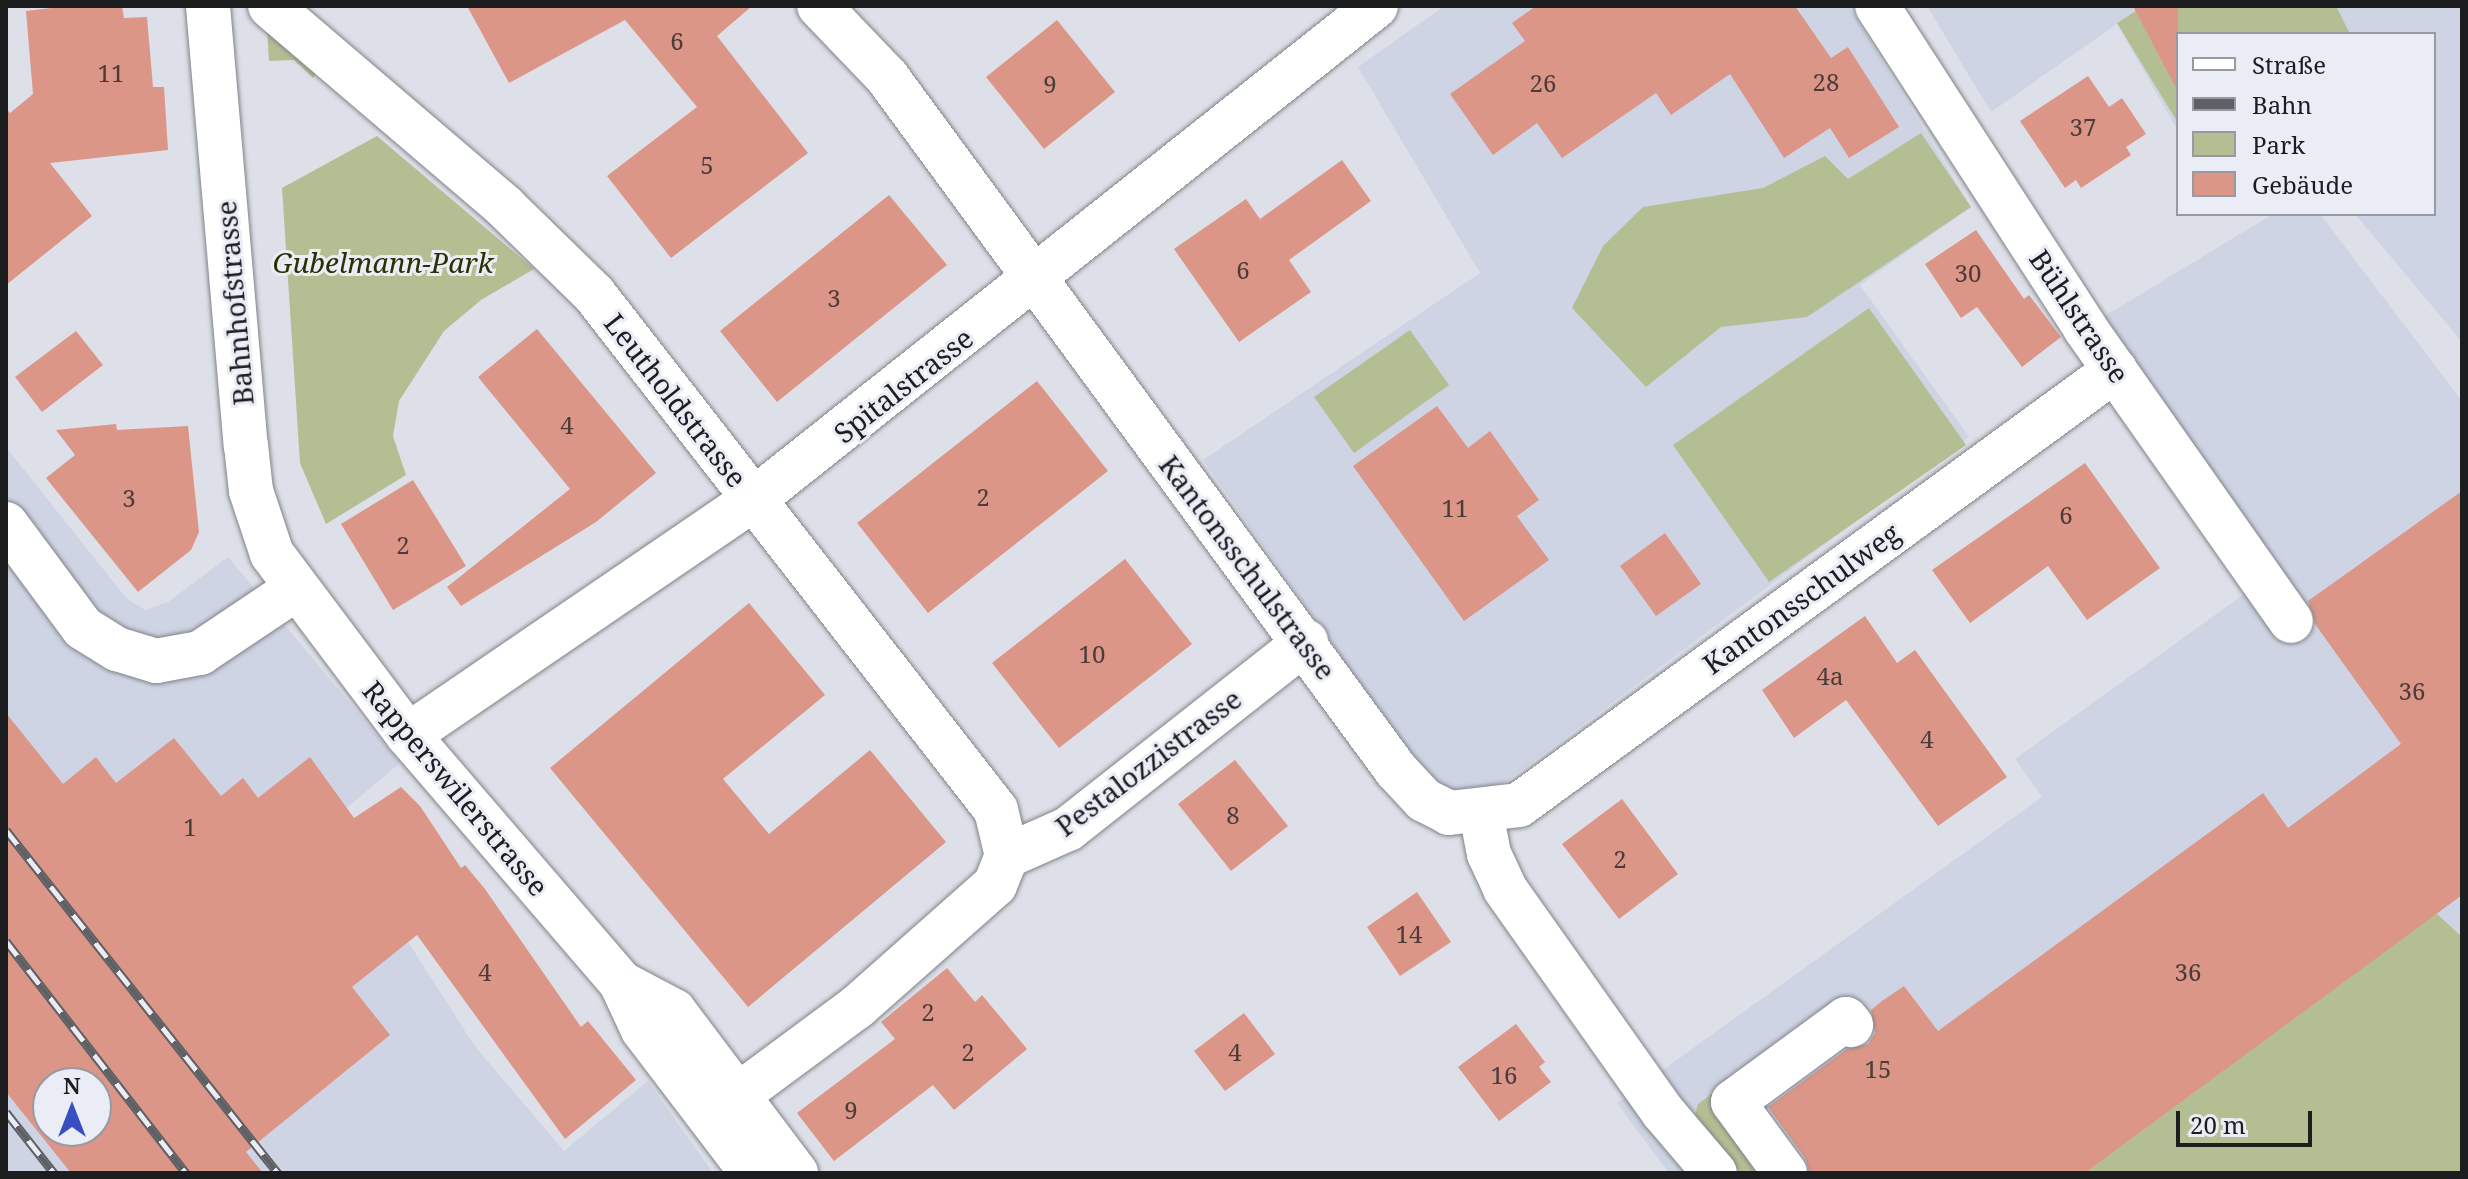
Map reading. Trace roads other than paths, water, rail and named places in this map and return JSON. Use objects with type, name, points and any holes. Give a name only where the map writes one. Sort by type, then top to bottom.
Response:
[{"type":"street","name":"Bahnhofstrasse","points":[[208,6],[251,491],[272,554],[294,590]]},
{"type":"street","name":"Leutholdstrasse","points":[[270,6],[505,207],[594,294],[996,810],[1007,856]]},
{"type":"street","name":"Kantonsschulstrasse","points":[[819,6],[887,77],[1032,281],[1306,642],[1396,770],[1424,800],[1449,813],[1481,813]]},
{"type":"street","name":"Spitalstrasse","points":[[408,735],[753,500],[1376,6]]},
{"type":"street","name":"Bühlstrasse","points":[[1877,6],[2115,370],[2291,621]]},
{"type":"street","name":"Kantonsschulweg","points":[[1481,813],[1519,805],[2115,370]]},
{"type":"street","points":[[6,524],[83,628],[117,649],[156,661],[200,653],[294,590]]},
{"type":"street","name":"Rapperswilerstrasse","points":[[294,590],[408,735],[621,983],[643,1030],[752,1173]]},
{"type":"street","name":"Pestalozzistrasse","points":[[1007,856],[1068,829],[1306,642]]},
{"type":"street","points":[[1481,813],[1489,854],[1505,889],[1663,1112],[1715,1173]]},
{"type":"street","points":[[738,1095],[857,1007],[995,885],[1007,856]]},
{"type":"street","name":"Rapperswilerstrasse","points":[[621,983],[674,1011],[796,1173]]},
{"type":"street","points":[[1785,1173],[1733,1102],[1846,1019],[1851,1025],[1751,1098],[1807,1173]]},
{"type":"railway","points":[[6,830],[278,1173]]},
{"type":"railway","points":[[6,941],[186,1173]]},
{"type":"railway","points":[[6,1112],[54,1173]]},
{"type":"park label","name":"Gubelmann-Park","points":[[383,262]]}]
